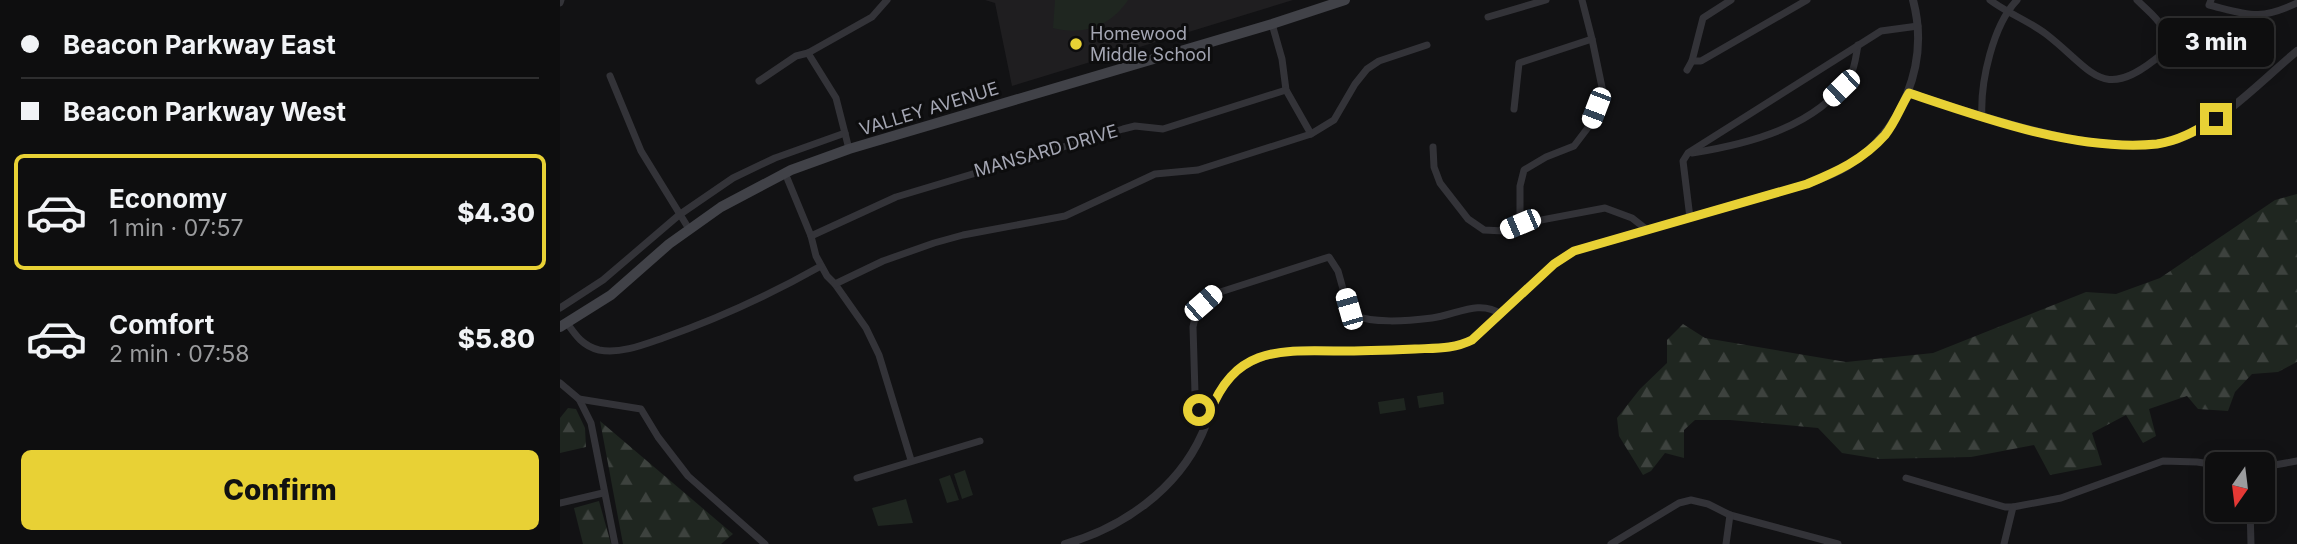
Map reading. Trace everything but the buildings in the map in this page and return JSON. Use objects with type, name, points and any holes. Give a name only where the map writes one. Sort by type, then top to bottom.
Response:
[{"type":"main road","name":"VALLEY AVENUE","points":[[563,325],[611,295],[689,229],[721,207],[785,173],[849,149],[1345,0]]},
{"type":"street","points":[[760,81],[796,56],[808,53],[872,17],[887,0]]},
{"type":"street","points":[[1488,17],[1546,0]]},
{"type":"street","points":[[1520,224],[1520,186],[1524,170],[1546,157],[1574,146],[1590,124],[1603,92],[1582,0]]},
{"type":"street","points":[[1687,71],[1703,18],[1731,0]]},
{"type":"street","points":[[1692,61],[1701,61],[1807,0]]},
{"type":"street","points":[[1065,544],[1091,537],[1132,515],[1164,488],[1180,470],[1201,436],[1218,392],[1230,376],[1266,354],[1288,350],[1457,348],[1472,340],[1554,264],[1574,251],[1807,184],[1844,169],[1886,134],[1909,93],[1917,62],[1917,26],[1913,0]]},
{"type":"street","points":[[1990,0],[2006,12],[2044,32],[2093,76],[2118,80],[2135,74],[2163,53],[2166,38],[2163,27],[2137,0]]},
{"type":"street","points":[[1982,117],[1991,48],[2006,12],[2017,0]]},
{"type":"street","points":[[2211,0],[2209,5],[2251,15],[2273,14],[2297,3]]},
{"type":"street","points":[[1272,24],[1282,59],[1286,90],[1311,134]]},
{"type":"street","points":[[1690,218],[1683,161],[1688,153],[1881,30],[1917,26]]},
{"type":"street","points":[[1514,109],[1519,63],[1592,39]]},
{"type":"street","points":[[835,284],[883,261],[934,243],[1065,216],[1155,174],[1198,170],[1311,134],[1334,120],[1367,69],[1379,61],[1427,45]]},
{"type":"street","points":[[1688,153],[1729,147],[1783,129],[1821,107],[1852,74],[1858,45]]},
{"type":"street","points":[[1909,93],[1982,117],[2067,138],[2109,144],[2158,144],[2185,137],[2216,119],[2297,51]]},
{"type":"street","points":[[808,53],[836,98],[849,149]]},
{"type":"street","points":[[610,76],[641,151],[689,229]]},
{"type":"street","name":"MANSARD DRIVE","points":[[811,236],[896,197],[946,181],[1122,129],[1135,126],[1163,129],[1286,90]]},
{"type":"street","points":[[560,308],[603,280],[679,215],[744,173],[775,158],[845,133]]},
{"type":"street","points":[[1433,147],[1434,167],[1440,183],[1468,219],[1484,230],[1504,231],[1520,224],[1605,208],[1632,218],[1646,229]]},
{"type":"street","points":[[785,173],[821,266],[866,328],[879,355],[911,460]]},
{"type":"street","points":[[1209,414],[1199,410],[1195,393],[1193,327],[1197,308],[1214,294],[1329,257],[1338,271],[1350,314],[1364,320],[1433,318],[1476,307],[1491,307],[1501,314]]},
{"type":"street","points":[[563,325],[589,347],[603,351],[621,350],[717,320],[821,266]]},
{"type":"street","points":[[560,383],[579,399],[591,423],[615,544]]},
{"type":"street","points":[[579,399],[641,409],[658,437],[688,476],[765,544]]},
{"type":"street","points":[[857,478],[980,440]]},
{"type":"street","points":[[1906,478],[2012,507],[2061,498],[2163,461],[2205,464]]},
{"type":"street","points":[[2275,465],[2297,461]]},
{"type":"street","points":[[560,503],[603,493]]},
{"type":"street","points":[[1611,544],[1679,503],[1691,500],[1708,503],[1730,515],[1838,544]]},
{"type":"street","points":[[2004,544],[2012,507]]},
{"type":"street","points":[[1726,544],[1730,515]]},
{"type":"street","points":[[2250,522],[2251,544]]},
{"type":"shaded area","name":"Homewood Middle School","points":[[985,0],[1293,0],[1012,86],[995,3]]},
{"type":"green space","points":[[1055,0],[1128,0],[1105,22],[1075,31],[1053,28]]},
{"type":"green space","points":[[2297,194],[2297,362],[2278,372],[2252,374],[2235,392],[2228,411],[2198,409],[2187,396],[2149,409],[2156,436],[2143,443],[2126,415],[2092,433],[2102,465],[2050,475],[2034,445],[1971,457],[1879,459],[1842,453],[1818,428],[1730,420],[1695,420],[1684,430],[1684,458],[1665,453],[1651,471],[1643,475],[1619,436],[1617,418],[1640,389],[1667,363],[1667,340],[1683,324],[1705,338],[1846,362],[1933,353],[2086,292],[2116,294],[2160,278],[2275,200]]},
{"type":"green space","points":[[1443,392],[1444,404],[1419,408],[1417,396]]},
{"type":"green space","points":[[1404,398],[1406,410],[1380,414],[1378,402]]},
{"type":"green space","points":[[568,408],[576,409],[585,428],[586,447],[560,453],[560,418]]},
{"type":"green space","points":[[600,421],[733,534],[721,544],[623,544]]},
{"type":"green space","points":[[965,470],[973,495],[962,499],[954,474]]},
{"type":"green space","points":[[950,475],[959,500],[947,503],[939,479]]},
{"type":"green space","points":[[906,499],[913,523],[878,526],[872,508]]},
{"type":"green space","points":[[599,501],[611,544],[583,544],[574,508]]},
{"type":"place","name":"Homewood Middle School","points":[[1076,44]]},
{"type":"route","points":[[1199,410],[1209,414],[1218,392],[1230,376],[1266,354],[1288,350],[1457,348],[1472,340],[1554,264],[1574,251],[1807,184],[1844,169],[1886,134],[1909,93],[1982,117],[2067,138],[2109,144],[2158,144],[2185,137],[2216,119]]}]
